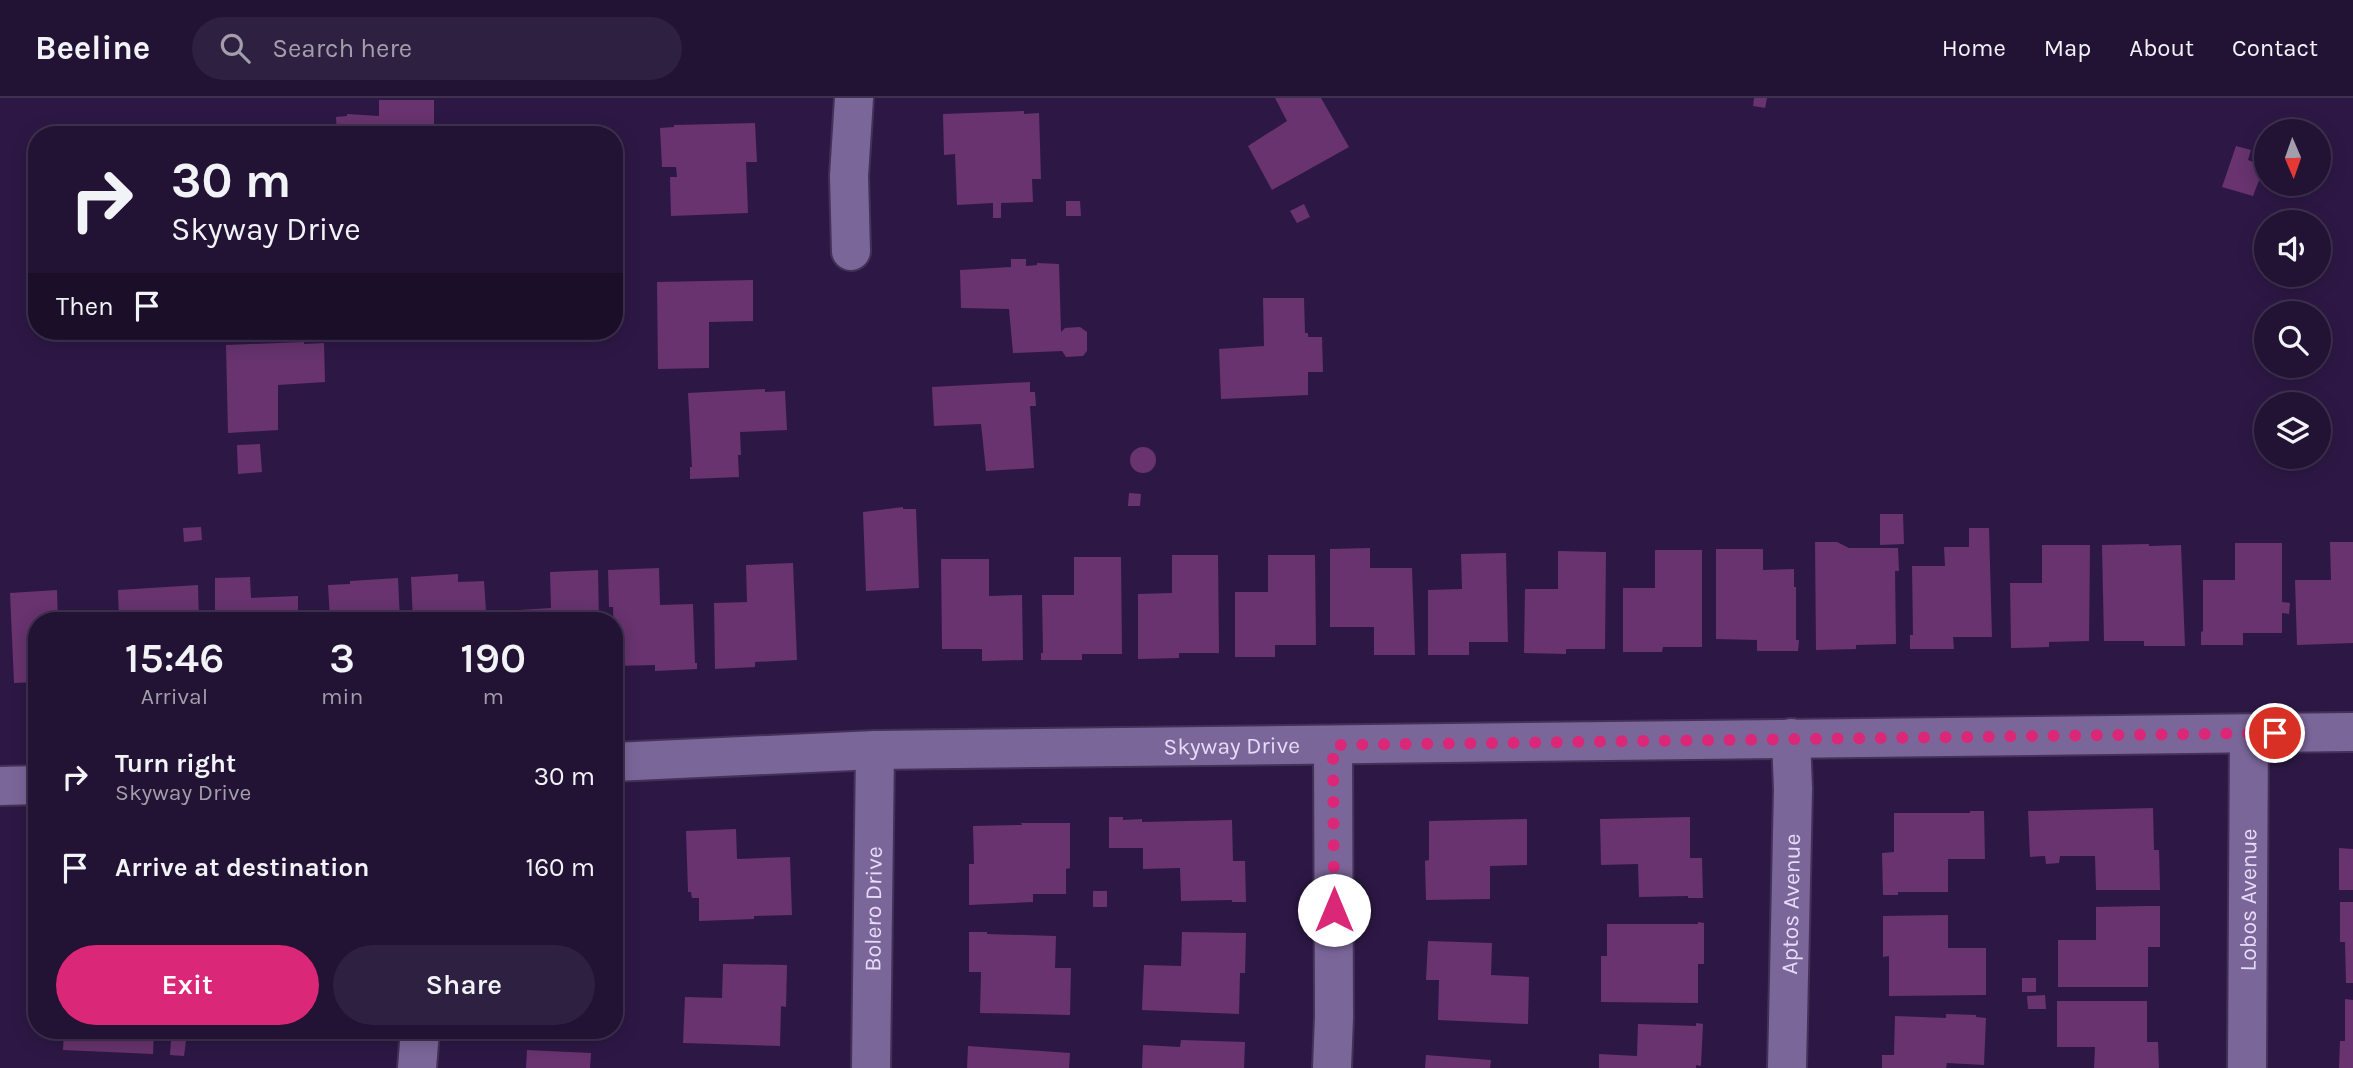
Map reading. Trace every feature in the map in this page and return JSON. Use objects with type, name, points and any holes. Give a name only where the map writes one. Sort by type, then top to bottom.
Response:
[{"type":"street","points":[[851,251],[849,176],[854,98]]},
{"type":"street","name":"Skyway Drive","points":[[623,762],[875,750],[2353,732]]},
{"type":"street","name":"Lobos Avenue","points":[[2248,1068],[2249,734]]},
{"type":"street","name":"Aptos Avenue","points":[[1787,1068],[1793,789],[1791,738]]},
{"type":"street","points":[[1332,1068],[1335,1017],[1333,745]]},
{"type":"street","name":"Bolero Drive","points":[[871,1068],[875,750]]},
{"type":"street","points":[[0,786],[28,785]]},
{"type":"street","points":[[418,1068],[420,1039]]},
{"type":"building","points":[[1275,98],[1321,98],[1349,147],[1272,190],[1248,146],[1287,121]]},
{"type":"building","points":[[1754,98],[1767,98],[1765,108],[1753,106]]},
{"type":"building","points":[[379,100],[434,100],[434,126],[336,126],[336,117],[347,114],[379,116]]},
{"type":"building","points":[[1024,111],[1024,114],[1039,113],[1041,179],[1032,179],[1033,202],[1001,203],[1001,218],[993,218],[993,203],[957,205],[955,154],[944,155],[943,114]]},
{"type":"building","points":[[755,123],[757,162],[746,162],[748,213],[671,216],[670,177],[677,177],[676,167],[662,167],[660,128],[674,125]]},
{"type":"building","points":[[2236,146],[2251,150],[2248,160],[2254,162],[2253,196],[2222,187]]},
{"type":"building","points":[[1066,201],[1080,201],[1081,216],[1066,216]]},
{"type":"building","points":[[1304,204],[1310,217],[1297,223],[1290,211]]},
{"type":"building","points":[[1011,259],[1026,259],[1026,266],[1037,263],[1059,264],[1061,332],[1065,328],[1080,327],[1087,332],[1087,351],[1083,356],[1066,357],[1062,351],[1013,353],[1009,309],[961,308],[960,270],[1011,267]]},
{"type":"building","points":[[753,280],[753,321],[709,322],[709,368],[658,369],[657,282]]},
{"type":"building","points":[[1263,298],[1304,298],[1305,333],[1308,333],[1308,337],[1322,337],[1323,372],[1308,372],[1308,395],[1221,399],[1219,349],[1264,346]]},
{"type":"building","points":[[324,343],[325,382],[278,385],[278,430],[228,433],[226,345]]},
{"type":"building","points":[[1030,382],[1030,392],[1035,392],[1036,406],[1030,406],[1034,468],[986,471],[981,424],[934,426],[932,387]]},
{"type":"building","points":[[765,389],[765,392],[785,391],[787,430],[740,432],[739,477],[690,479],[692,467],[688,393]]},
{"type":"building","points":[[260,444],[262,472],[238,474],[237,445]]},
{"type":"building","points":[[1143,447],[1152,451],[1156,460],[1152,469],[1143,473],[1134,469],[1130,460],[1134,451]]},
{"type":"building","points":[[1129,493],[1141,494],[1140,506],[1128,506]]},
{"type":"building","points":[[903,507],[916,509],[919,588],[866,591],[863,512]]},
{"type":"building","points":[[1880,514],[1903,514],[1904,544],[1880,545]]},
{"type":"building","points":[[201,527],[202,540],[184,542],[183,528]]},
{"type":"building","points":[[1969,528],[1989,528],[1992,637],[1953,637],[1954,649],[1910,649],[1910,635],[1913,635],[1912,566],[1945,566],[1944,547],[1969,547]]},
{"type":"building","points":[[1815,542],[1837,542],[1849,548],[1898,548],[1899,571],[1895,571],[1896,644],[1816,650]]},
{"type":"building","points":[[2330,542],[2353,542],[2353,643],[2297,645],[2295,580],[2331,580]]},
{"type":"building","points":[[2235,543],[2282,543],[2282,602],[2290,603],[2289,614],[2282,613],[2282,633],[2243,633],[2243,645],[2201,645],[2203,580],[2235,580]]},
{"type":"building","points":[[2042,545],[2090,545],[2089,641],[2049,642],[2049,647],[2011,648],[2010,583],[2042,583]]},
{"type":"building","points":[[2102,545],[2181,545],[2185,646],[2144,646],[2144,641],[2104,641]]},
{"type":"building","points":[[1370,548],[1370,568],[1412,568],[1415,655],[1374,655],[1374,627],[1330,627],[1330,549]]},
{"type":"building","points":[[1716,549],[1763,549],[1763,570],[1794,569],[1798,651],[1757,651],[1757,640],[1716,639]]},
{"type":"building","points":[[1655,550],[1702,550],[1702,647],[1663,647],[1662,652],[1623,652],[1623,588],[1655,588]]},
{"type":"building","points":[[1558,551],[1606,552],[1605,649],[1566,649],[1566,654],[1524,653],[1525,589],[1558,589]]},
{"type":"building","points":[[1506,553],[1508,642],[1469,642],[1469,655],[1428,655],[1428,590],[1462,589],[1461,554]]},
{"type":"building","points":[[1172,555],[1218,555],[1219,653],[1179,653],[1179,658],[1138,659],[1138,594],[1172,593]]},
{"type":"building","points":[[1268,555],[1315,555],[1316,645],[1275,645],[1275,657],[1235,657],[1235,592],[1268,592]]},
{"type":"building","points":[[1074,557],[1121,557],[1122,654],[1082,654],[1082,660],[1041,660],[1042,595],[1074,595]]},
{"type":"building","points":[[941,559],[989,559],[989,596],[1022,595],[1023,660],[982,661],[982,649],[942,649]]},
{"type":"building","points":[[793,563],[797,660],[755,662],[755,667],[715,669],[714,603],[747,602],[746,565]]},
{"type":"building","points":[[659,568],[660,605],[693,604],[697,669],[655,671],[655,665],[623,666],[623,612],[613,612],[613,607],[609,607],[608,570]]},
{"type":"building","points":[[598,570],[599,612],[519,612],[551,608],[550,572]]},
{"type":"building","points":[[458,574],[458,582],[484,581],[486,611],[492,612],[413,612],[411,577]]},
{"type":"building","points":[[250,577],[251,598],[298,596],[298,612],[215,612],[215,578]]},
{"type":"building","points":[[398,578],[400,612],[330,612],[328,585],[350,584],[350,581]]},
{"type":"building","points":[[198,585],[199,612],[119,612],[118,590]]},
{"type":"building","points":[[57,590],[58,612],[28,612],[28,682],[14,683],[10,593]]},
{"type":"building","points":[[2153,808],[2154,850],[2159,850],[2160,890],[2096,890],[2095,856],[2060,856],[2059,863],[2046,864],[2045,856],[2030,857],[2028,811]]},
{"type":"building","points":[[1984,811],[1985,859],[1948,859],[1948,892],[1898,892],[1898,895],[1883,895],[1882,853],[1894,852],[1894,813]]},
{"type":"building","points":[[1109,817],[1123,817],[1123,820],[1142,819],[1142,822],[1232,820],[1233,861],[1245,861],[1246,902],[1181,901],[1180,868],[1143,869],[1143,848],[1109,848]]},
{"type":"building","points":[[1690,817],[1690,858],[1702,858],[1703,898],[1639,897],[1638,864],[1601,865],[1600,819]]},
{"type":"building","points":[[1527,819],[1527,865],[1490,866],[1490,899],[1426,900],[1425,861],[1429,860],[1429,821]]},
{"type":"building","points":[[1021,823],[1070,823],[1070,868],[1066,869],[1066,894],[1033,894],[1033,902],[969,905],[969,864],[974,864],[973,826],[1022,825]]},
{"type":"building","points":[[736,829],[737,859],[790,857],[792,915],[699,921],[699,898],[692,898],[691,892],[688,892],[686,831]]},
{"type":"building","points":[[2339,848],[2353,849],[2353,890],[2339,890]]},
{"type":"building","points":[[1093,891],[1107,891],[1107,907],[1093,907]]},
{"type":"building","points":[[2340,902],[2353,902],[2353,983],[2346,983],[2345,942],[2340,942]]},
{"type":"building","points":[[2160,906],[2160,947],[2148,947],[2148,987],[2058,987],[2058,940],[2096,940],[2096,907]]},
{"type":"building","points":[[1948,915],[1948,948],[1986,948],[1986,995],[1889,996],[1889,956],[1883,957],[1883,916]]},
{"type":"building","points":[[1704,923],[1704,964],[1698,964],[1698,1003],[1601,1002],[1601,956],[1607,956],[1607,924]]},
{"type":"building","points":[[969,932],[1056,936],[1055,968],[1071,968],[1070,1015],[980,1013],[981,972],[969,972]]},
{"type":"building","points":[[1182,932],[1246,933],[1245,973],[1240,973],[1239,1014],[1142,1010],[1144,965],[1181,966]]},
{"type":"building","points":[[1428,941],[1492,943],[1491,975],[1529,977],[1528,1024],[1438,1020],[1439,980],[1426,980]]},
{"type":"building","points":[[723,964],[787,965],[786,1007],[781,1006],[780,1046],[683,1043],[685,997],[722,998]]},
{"type":"building","points":[[2022,978],[2036,978],[2036,992],[2022,992]]},
{"type":"building","points":[[2045,995],[2046,1009],[2028,1009],[2027,996]]},
{"type":"building","points":[[2345,999],[2353,1000],[2353,1068],[2339,1068],[2340,1041],[2345,1041]]},
{"type":"building","points":[[2057,1001],[2147,1001],[2147,1042],[2158,1042],[2159,1068],[2094,1068],[2095,1047],[2057,1047]]},
{"type":"building","points":[[1946,1014],[1986,1018],[1984,1065],[1947,1063],[1946,1068],[1882,1068],[1882,1055],[1894,1055],[1895,1016],[1946,1018]]},
{"type":"building","points":[[1696,1023],[1703,1024],[1701,1066],[1599,1068],[1599,1054],[1637,1056],[1638,1024],[1696,1026]]},
{"type":"building","points":[[64,1039],[154,1039],[153,1054],[63,1050]]},
{"type":"building","points":[[171,1040],[186,1041],[184,1056],[170,1055]]},
{"type":"building","points":[[1181,1040],[1245,1042],[1244,1068],[1142,1068],[1143,1045],[1180,1047]]},
{"type":"building","points":[[968,1046],[1070,1053],[1069,1068],[967,1068]]},
{"type":"building","points":[[527,1050],[591,1053],[590,1068],[526,1068]]},
{"type":"building","points":[[1426,1055],[1491,1060],[1490,1068],[1425,1068]]},
{"type":"route","points":[[1334,910],[1333,745],[2275,733]]}]
